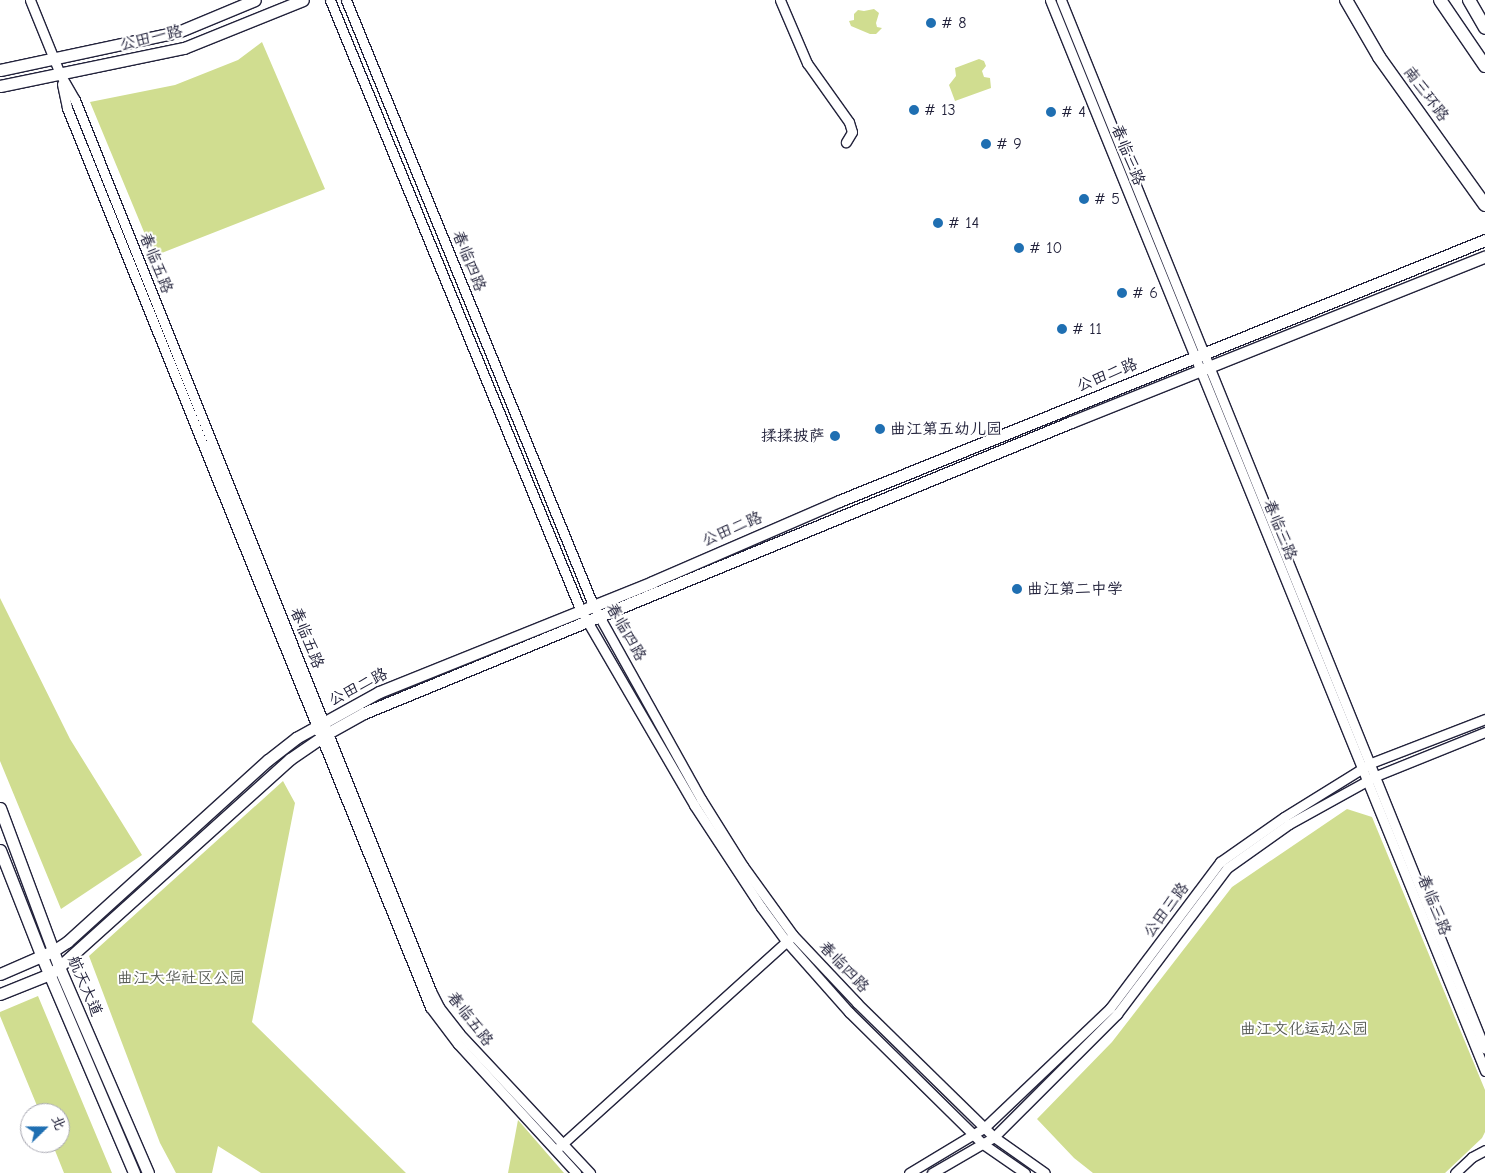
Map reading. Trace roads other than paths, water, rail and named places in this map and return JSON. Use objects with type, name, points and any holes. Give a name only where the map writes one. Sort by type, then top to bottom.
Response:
[{"type":"highway","name":"南三环路","points":[[1346,0],[1379,57],[1485,204]]},
{"type":"highway","points":[[1440,0],[1485,66]]},
{"type":"highway","points":[[1469,0],[1485,28]]},
{"type":"main road","name":"公田一路","points":[[0,70],[178,32],[255,0]]},
{"type":"main road","name":"公田一路","points":[[0,86],[184,48],[303,0]]},
{"type":"main road","name":"公田二路","points":[[0,994],[50,974],[322,730],[379,692],[593,605],[848,497],[1485,240]]},
{"type":"main road","name":"公田二路","points":[[0,974],[42,957],[67,942],[268,760],[296,738],[322,730],[1062,425],[1204,370],[1485,256]]},
{"type":"main road","name":"航天大道","points":[[0,808],[59,966],[148,1173]]},
{"type":"main road","name":"航天大道","points":[[0,850],[42,957],[134,1173]]},
{"type":"street","name":"春临五路","points":[[30,0],[60,74],[67,108],[427,982],[440,1007],[459,1033],[590,1173]]},
{"type":"street","name":"春临四路","points":[[330,0],[580,609],[694,805],[761,907],[790,938],[984,1128],[1045,1173]]},
{"type":"street","name":"春临四路","points":[[346,0],[593,605],[702,800],[790,938],[849,1012],[983,1144],[1025,1173]]},
{"type":"street","points":[[780,0],[807,63],[849,122],[852,132],[846,142]]},
{"type":"street","name":"春临三路","points":[[1050,0],[1198,355]]},
{"type":"street","name":"春临三路","points":[[1061,0],[1198,355],[1362,769],[1485,1071]]},
{"type":"street","name":"春临三路","points":[[1204,370],[1371,763],[1485,1048]]},
{"type":"street","name":"公田三路","points":[[909,1173],[984,1128],[1110,1008],[1220,862],[1284,817],[1371,763],[1485,719]]},
{"type":"street","name":"春临五路","points":[[322,730],[430,1006],[458,1044],[576,1173]]},
{"type":"street","name":"公田三路","points":[[932,1173],[994,1137],[1117,1014],[1226,868],[1289,824],[1376,776],[1485,732]]},
{"type":"street","points":[[555,1151],[790,938]]},
{"type":"street","points":[[1455,1173],[1472,1157],[1485,1150]]},
{"type":"place","name":"# 8","points":[[931,23]]},
{"type":"place","name":"# 13","points":[[914,110]]},
{"type":"place","name":"# 4","points":[[1051,112]]},
{"type":"place","name":"# 9","points":[[986,144]]},
{"type":"place","name":"# 5","points":[[1084,199]]},
{"type":"place","name":"# 14","points":[[938,223]]},
{"type":"place","name":"# 10","points":[[1019,248]]},
{"type":"place","name":"# 6","points":[[1122,293]]},
{"type":"place","name":"# 11","points":[[1062,329]]},
{"type":"place","name":"曲江第五幼儿园","points":[[880,429]]},
{"type":"place","name":"揉揉披萨","points":[[835,436]]},
{"type":"place","name":"曲江第二中学","points":[[1017,589]]},
{"type":"park label","name":"曲江大华社区公园","points":[[181,978]]},
{"type":"park label","name":"曲江文化运动公园","points":[[1304,1029]]}]
